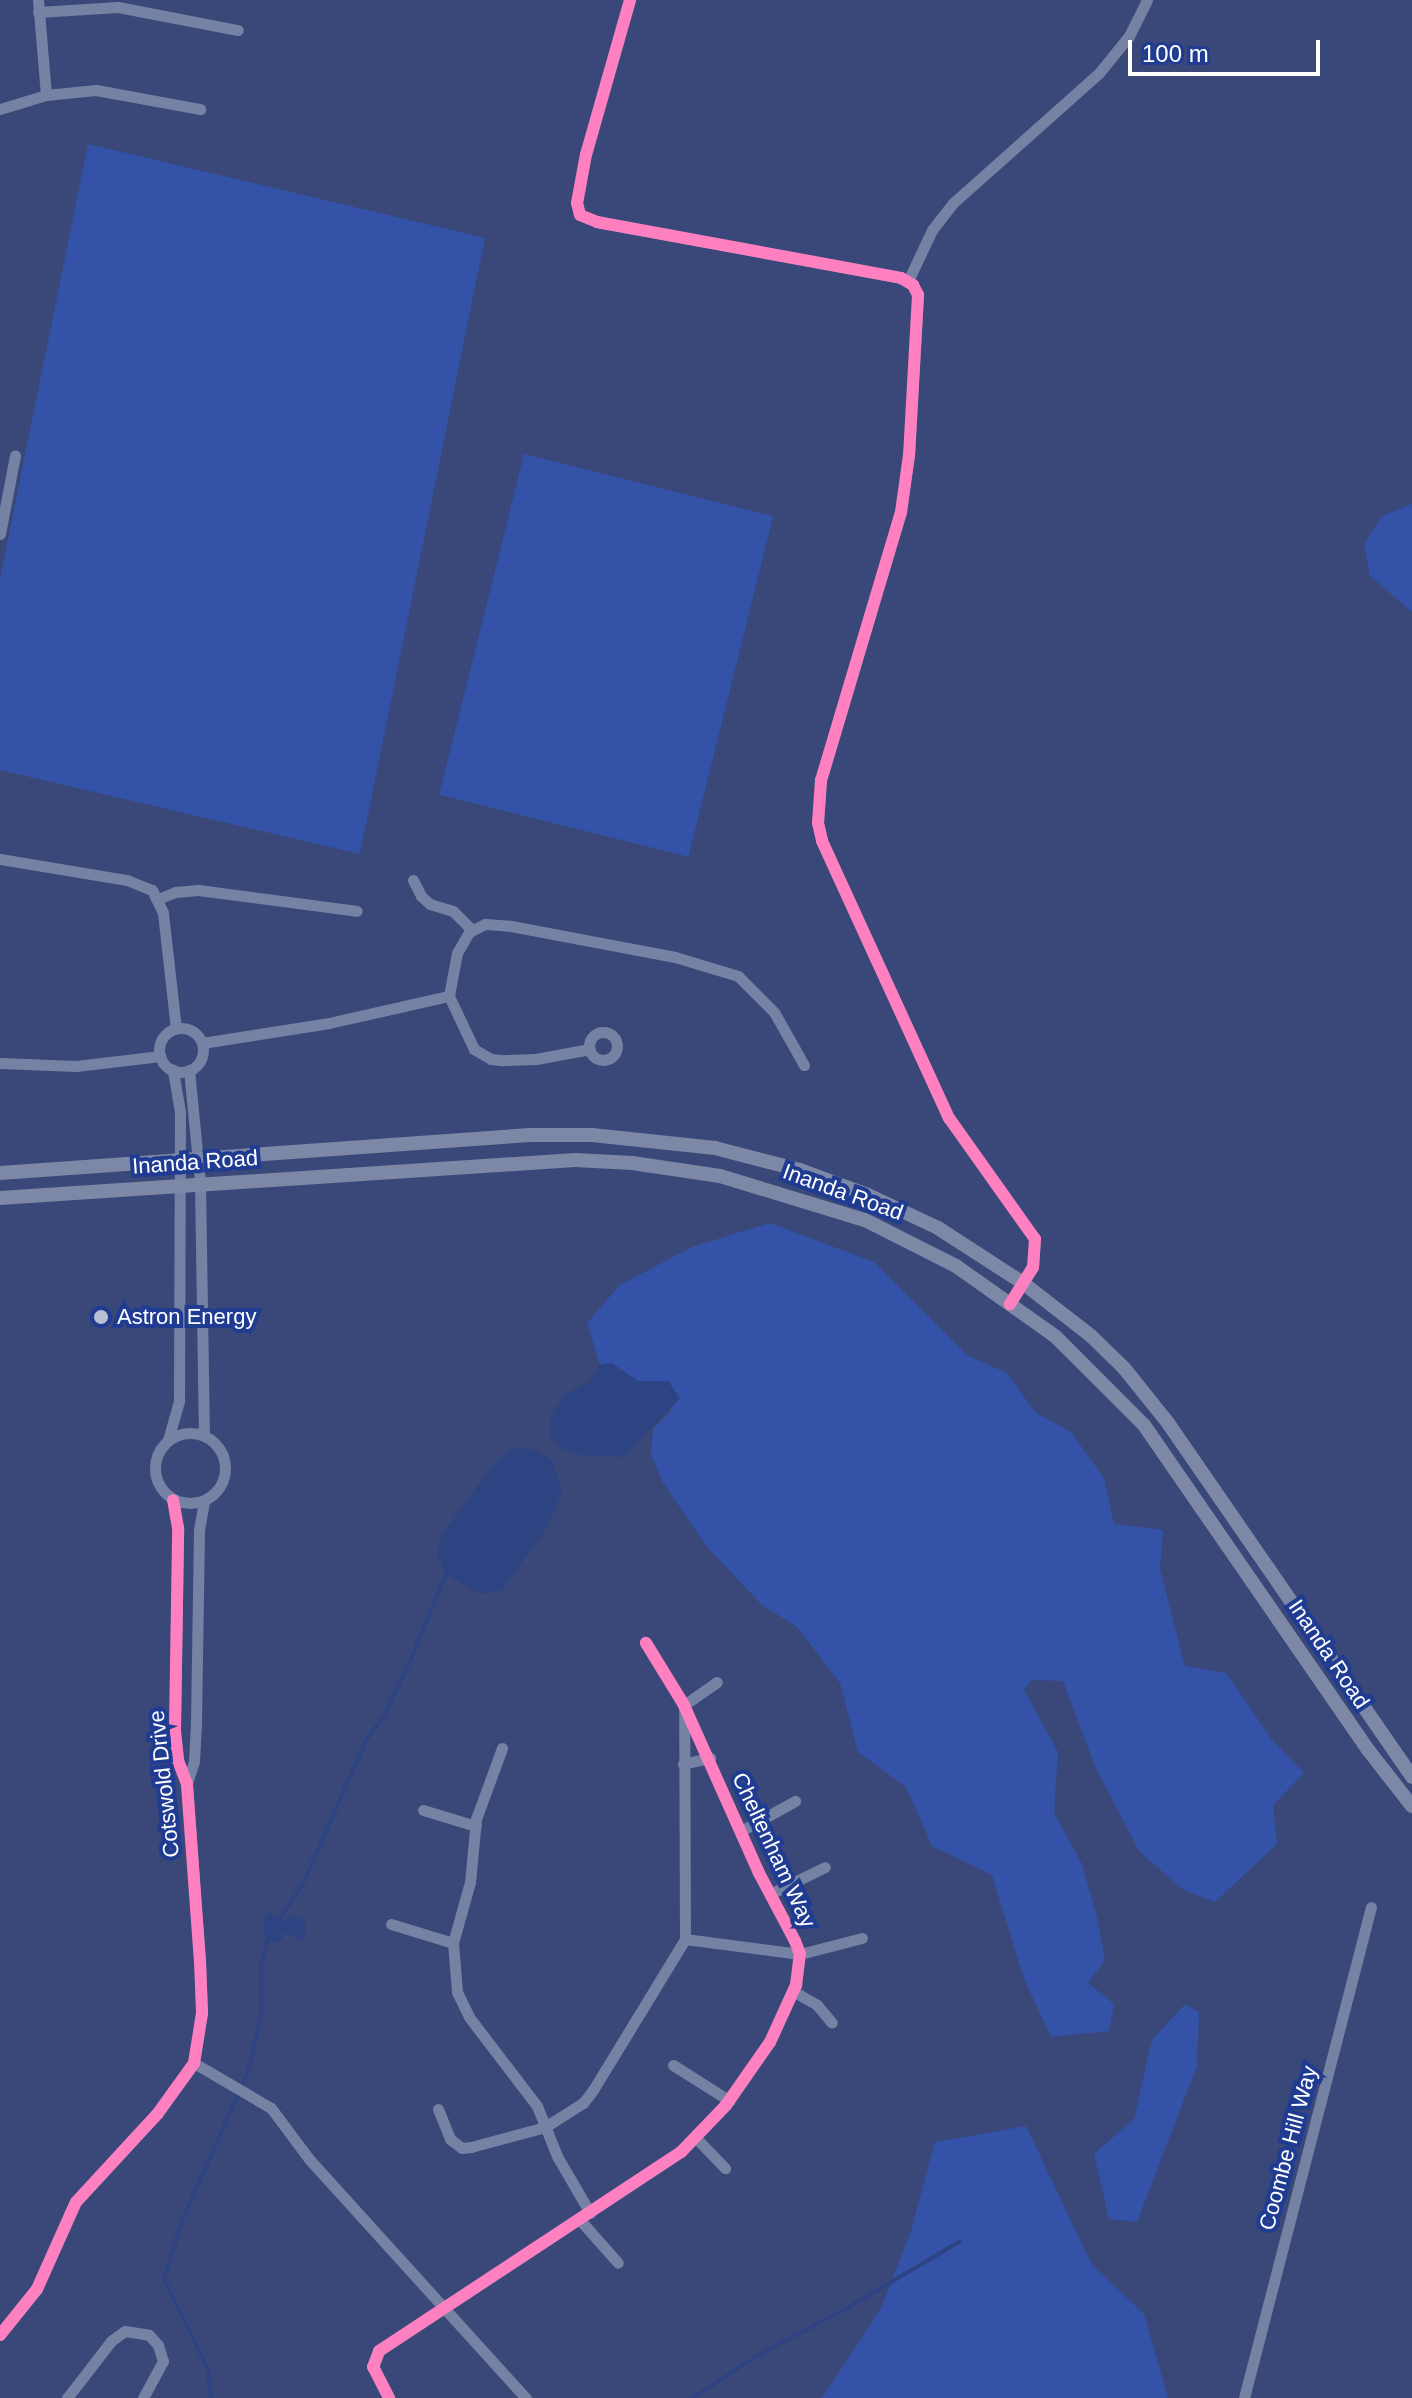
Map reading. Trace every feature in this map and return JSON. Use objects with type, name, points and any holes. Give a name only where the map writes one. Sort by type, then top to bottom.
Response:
[{"type":"main road","name":"Inanda Road","points":[[0,1173],[530,1135],[673,1142],[756,1158],[868,1195],[938,1228],[1023,1283],[1091,1336],[1152,1402],[1412,1777]]},
{"type":"main road","name":"Inanda Road","points":[[0,1198],[541,1160],[612,1161],[682,1168],[760,1186],[865,1220],[956,1266],[1010,1304],[1064,1345],[1144,1425],[1369,1751],[1412,1806]]},
{"type":"street","points":[[630,0],[586,154],[578,213],[597,222],[908,281],[918,295],[909,455],[901,512],[821,780],[818,823],[822,841],[949,1118],[1035,1239],[1036,1258],[1010,1304]]},
{"type":"street","points":[[908,281],[932,230],[953,203],[1099,73],[1129,36],[1147,0]]},
{"type":"street","points":[[46,95],[38,6],[118,7],[238,30]]},
{"type":"street","points":[[0,109],[46,95],[86,89],[200,109]]},
{"type":"street","points":[[0,534],[15,455]]},
{"type":"street","points":[[0,859],[134,882],[152,890],[158,899],[166,930],[176,1028]]},
{"type":"street","points":[[413,880],[424,899],[453,911],[472,930]]},
{"type":"street","points":[[158,899],[175,892],[198,890],[357,911]]},
{"type":"street","points":[[590,1049],[536,1059],[491,1059],[470,1045],[449,996],[457,953],[472,930],[485,924],[511,926],[675,957],[738,976],[774,1012],[804,1065]]},
{"type":"street","points":[[202,1043],[329,1023],[449,996]]},
{"type":"street","points":[[173,1070],[189,1070],[201,1059],[202,1043],[193,1032],[176,1028]]},
{"type":"street","points":[[168,1440],[179,1401],[180,1112],[173,1070],[160,1056],[161,1041],[176,1028]]},
{"type":"street","points":[[0,1063],[76,1066],[160,1056]]},
{"type":"street","points":[[189,1070],[200,1183],[204,1435]]},
{"type":"street","points":[[186,1433],[204,1435],[221,1451],[225,1474],[221,1485],[204,1501],[183,1503],[173,1500],[157,1482],[154,1471],[160,1448],[168,1440],[186,1433]]},
{"type":"street","name":"Cotswold Drive","points":[[173,1500],[178,1528],[175,1729],[178,1760],[187,1784],[202,2013],[194,2063]]},
{"type":"street","name":"Cotswold Drive","points":[[187,1784],[194,1761],[196,1729],[199,1530],[204,1501]]},
{"type":"street","points":[[175,1642],[197,1643]]},
{"type":"street","name":"Cheltenham Way","points":[[389,2398],[373,2367],[375,2356],[443,2308],[637,2183],[696,2138],[730,2101],[770,2042],[793,1991],[800,1954],[684,1705],[646,1643]]},
{"type":"street","points":[[438,2109],[450,2139],[462,2148],[545,2127],[583,2103],[685,1939],[684,1705],[717,1682]]},
{"type":"street","points":[[175,1729],[196,1729]]},
{"type":"street","points":[[502,1748],[476,1826],[470,1882],[453,1943],[457,1992],[469,2017],[516,2076],[545,2127],[585,2217],[618,2263]]},
{"type":"street","points":[[683,1764],[710,1758]]},
{"type":"street","name":"Cheltenham Way","points":[[741,1831],[795,1801]]},
{"type":"street","points":[[423,1810],[476,1826]]},
{"type":"street","name":"Cheltenham Way","points":[[770,1894],[825,1867]]},
{"type":"street","name":"Coombe Hill Way","points":[[1244,2398],[1371,1907]]},
{"type":"street","points":[[391,1924],[453,1943]]},
{"type":"street","name":"Cheltenham Way","points":[[685,1939],[800,1954],[862,1938]]},
{"type":"street","points":[[793,1991],[817,2005],[832,2023]]},
{"type":"street","points":[[0,2335],[37,2289],[76,2202],[158,2113],[194,2063],[252,2094],[271,2108],[309,2159],[526,2398]]},
{"type":"street","points":[[673,2065],[730,2101]]},
{"type":"street","points":[[696,2138],[725,2168]]},
{"type":"street","points":[[67,2398],[111,2341],[125,2331],[149,2335],[158,2345],[163,2361],[143,2398]]},
{"type":"shaded area","points":[[88,144],[485,238],[360,854],[0,770],[0,579]]},
{"type":"shaded area","points":[[524,454],[773,516],[688,857],[439,795]]},
{"type":"shaded area","points":[[1412,504],[1412,612],[1370,576],[1364,544],[1382,516]]},
{"type":"shaded area","points":[[770,1223],[874,1262],[967,1355],[1007,1373],[1035,1412],[1071,1432],[1104,1478],[1114,1524],[1163,1530],[1160,1570],[1185,1666],[1226,1673],[1273,1741],[1304,1773],[1273,1805],[1277,1844],[1215,1902],[1182,1889],[1139,1851],[1095,1766],[1063,1681],[1032,1680],[1024,1690],[1058,1752],[1054,1813],[1082,1864],[1097,1917],[1105,1960],[1088,1983],[1114,2004],[1109,2031],[1051,2037],[1024,1979],[992,1875],[932,1846],[906,1787],[858,1752],[840,1683],[797,1627],[762,1605],[708,1548],[662,1481],[651,1454],[653,1429],[671,1411],[668,1381],[638,1381],[611,1363],[600,1365],[587,1323],[620,1285],[692,1247]]},
{"type":"shaded area","points":[[611,1363],[638,1381],[668,1381],[680,1398],[623,1457],[584,1456],[563,1449],[550,1436],[551,1415],[564,1395],[591,1380],[600,1365]]},
{"type":"shaded area","points":[[512,1448],[532,1449],[552,1460],[562,1493],[545,1530],[502,1590],[481,1594],[446,1574],[437,1554],[443,1533],[493,1465]]},
{"type":"shaded area","points":[[269,1912],[285,1920],[290,1916],[302,1919],[306,1925],[304,1941],[285,1933],[280,1942],[270,1942],[264,1933],[263,1918]]},
{"type":"shaded area","points":[[1185,2004],[1199,2012],[1197,2066],[1137,2222],[1109,2219],[1094,2154],[1134,2119],[1152,2040]]},
{"type":"shaded area","points":[[1026,2126],[1092,2265],[1144,2314],[1168,2398],[822,2398],[881,2308],[910,2234],[935,2142]]},
{"type":"waterway","points":[[279,1920],[302,1886],[366,1740],[384,1716],[410,1661],[446,1574]]},
{"type":"waterway","points":[[211,2398],[208,2369],[164,2279],[182,2221],[248,2072],[261,2016],[261,1966],[269,1934]]},
{"type":"waterway","points":[[693,2398],[760,2354],[849,2307],[959,2242]]},
{"type":"cycle path","points":[[630,0],[586,154],[577,203],[580,215],[597,222],[901,278],[913,285],[918,295],[909,455],[901,512],[821,780],[818,823],[822,841],[949,1118],[1035,1239],[1033,1267],[1010,1304]]},
{"type":"cycle path","points":[[0,2335],[37,2289],[76,2202],[158,2113],[194,2063],[202,2013],[187,1784],[178,1760],[175,1729],[178,1528],[173,1500]]},
{"type":"cycle path","points":[[389,2398],[373,2367],[379,2351],[681,2152],[726,2105],[770,2042],[796,1985],[800,1954],[795,1941],[759,1873],[684,1705],[646,1643]]},
{"type":"place","name":"Astron Energy","points":[[101,1317]]}]
